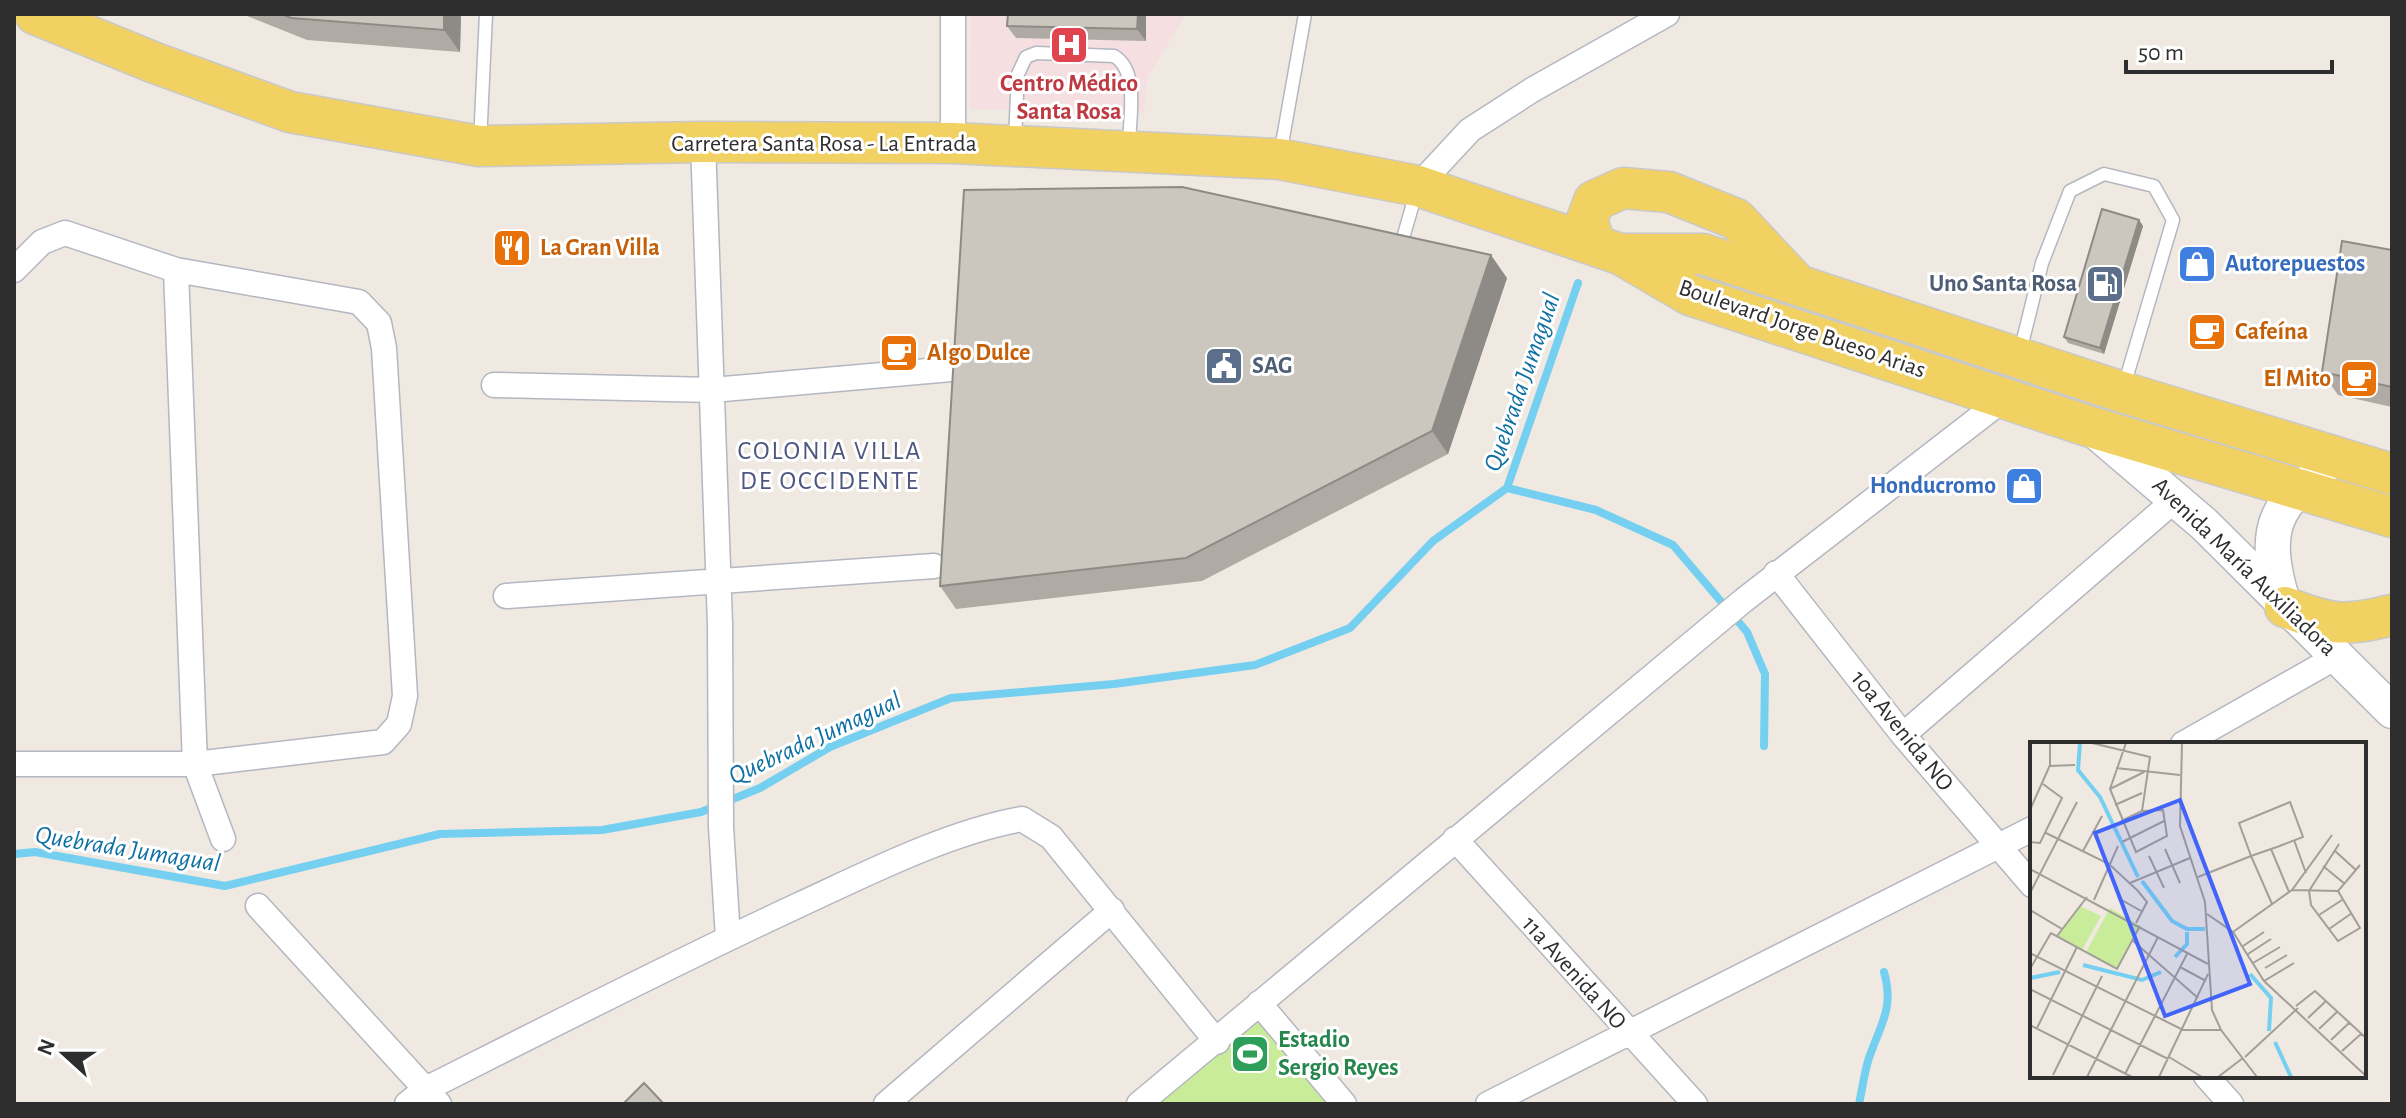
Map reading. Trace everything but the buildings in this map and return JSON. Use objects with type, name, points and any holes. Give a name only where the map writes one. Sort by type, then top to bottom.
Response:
[{"type":"main road","name":"Carretera Santa Rosa - La Entrada","points":[[35,14],[155,63],[290,112],[479,146],[703,142],[953,143],[1279,159],[1418,186],[1608,249]]},
{"type":"main road","points":[[1608,249],[1587,220],[1594,201],[1623,188],[1669,192],[1736,219],[1798,285]]},
{"type":"main road","name":"Boulevard Jorge Bueso Arias","points":[[1608,249],[1703,254],[2018,359],[2354,465],[2392,474]]},
{"type":"main road","name":"Boulevard Jorge Bueso Arias","points":[[1608,249],[1690,295],[2091,427],[2392,517]]},
{"type":"main road","points":[[2285,607],[2326,623],[2355,624],[2392,615]]},
{"type":"street","points":[[953,14],[953,143]]},
{"type":"street","points":[[1418,186],[1470,130],[1532,90],[1667,14]]},
{"type":"street","points":[[703,142],[712,390],[721,827],[728,938]]},
{"type":"street","points":[[14,270],[42,242],[65,233],[176,270],[359,302],[379,323],[384,348],[405,696],[399,724],[383,742],[195,764],[14,764]]},
{"type":"street","points":[[176,270],[195,764],[223,839]]},
{"type":"street","points":[[494,385],[712,390],[951,369]]},
{"type":"street","points":[[1139,1104],[1776,573],[2005,398]]},
{"type":"street","name":"Avenida María Auxiliadora","points":[[2091,427],[2176,499],[2392,711]]},
{"type":"street","points":[[2285,607],[2270,551],[2278,515],[2297,488],[2324,472],[2354,465]]},
{"type":"street","points":[[1903,735],[2176,499]]},
{"type":"street","points":[[506,596],[934,566]]},
{"type":"street","name":"10a Avenida NO","points":[[1776,573],[1903,735],[2030,883]]},
{"type":"street","points":[[2187,742],[2338,656]]},
{"type":"street","points":[[258,906],[423,1099],[728,938],[861,876],[996,824],[1022,819],[1051,837],[1217,1042]]},
{"type":"street","points":[[1488,1104],[2030,830]]},
{"type":"street","name":"11a Avenida NO","points":[[1455,839],[1695,1104]]},
{"type":"street","points":[[886,1104],[1112,910]]},
{"type":"street","points":[[1259,1003],[1344,1104]]},
{"type":"street","points":[[2208,1078],[2231,1104]]},
{"type":"lane","points":[[479,146],[486,14]]},
{"type":"lane","points":[[1279,159],[1305,14]]},
{"type":"lane","points":[[1015,146],[1018,74],[1026,57],[1036,53],[1114,56],[1127,69],[1129,152]]},
{"type":"lane","points":[[2018,359],[2042,263],[2070,191],[2104,174],[2154,186],[2173,220],[2122,392]]},
{"type":"lane","points":[[1394,271],[1418,186]]},
{"type":"shaded area","name":"Centro Médico Santa Rosa","points":[[971,14],[1186,14],[1148,77],[1144,113],[970,109]]},
{"type":"green space","name":"Estadio Sergio Reyes","points":[[1259,1003],[1347,1104],[1136,1104]]},
{"type":"waterway","name":"Quebrada Jumagual","points":[[14,854],[35,852],[225,886],[440,834],[602,830],[701,812],[760,788],[830,747],[951,698],[1114,684],[1255,665],[1350,628],[1433,541],[1507,488],[1578,283]]},
{"type":"waterway","points":[[1507,488],[1596,510],[1673,545],[1747,632],[1765,674],[1764,746]]},
{"type":"waterway","points":[[1859,1104],[1868,1061],[1887,1008],[1884,972]]},
{"type":"place","name":"Centro Médico Santa Rosa","points":[[1069,45]]},
{"type":"place","name":"La Gran Villa","points":[[512,248]]},
{"type":"place","name":"Autorepuestos","points":[[2197,264]]},
{"type":"place","name":"Uno Santa Rosa","points":[[2105,284]]},
{"type":"place","name":"Cafeína","points":[[2207,332]]},
{"type":"place","name":"Algo Dulce","points":[[899,353]]},
{"type":"place","name":"SAG","points":[[1224,366]]},
{"type":"place","name":"El Mito","points":[[2359,379]]},
{"type":"place","name":"Honducromo","points":[[2024,486]]},
{"type":"place","name":"Estadio Sergio Reyes","points":[[1250,1054]]},
{"type":"district","name":"COLONIA VILLA DE OCCIDENTE","points":[[830,466]]}]
